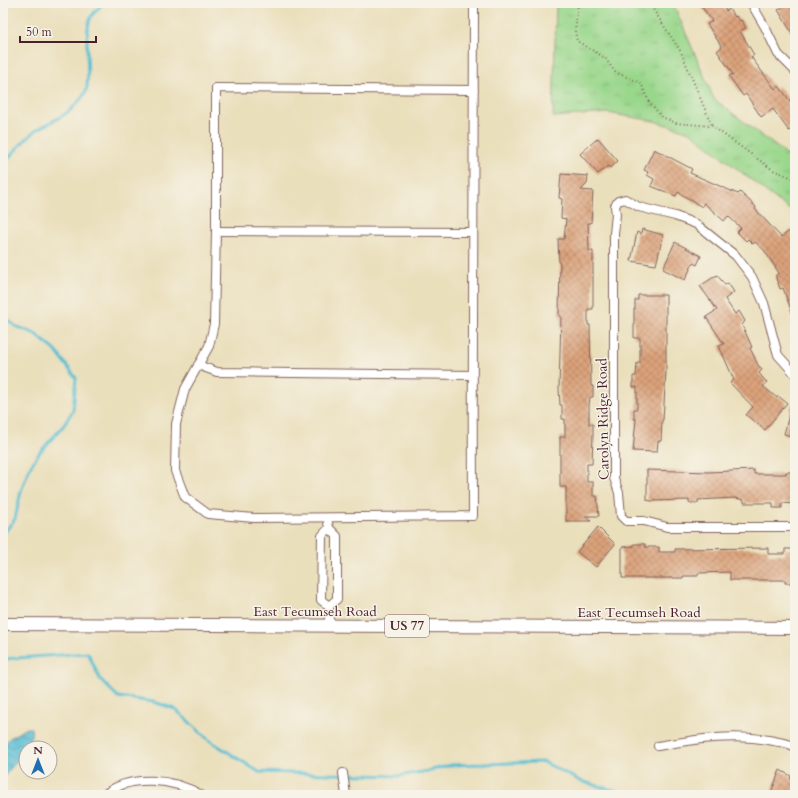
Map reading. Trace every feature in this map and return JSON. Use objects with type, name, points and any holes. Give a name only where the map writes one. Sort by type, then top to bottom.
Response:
[{"type":"main road","name":"East Tecumseh Road","points":[[3,624],[795,628]]},
{"type":"street","points":[[474,3],[474,90],[472,375],[473,516],[254,518],[208,514],[185,497],[175,471],[176,424],[185,389],[209,346],[214,324],[216,231],[216,88],[474,90]]},
{"type":"street","points":[[751,3],[778,54],[795,71]]},
{"type":"street","name":"Carolyn Ridge Road","points":[[795,374],[778,355],[764,303],[752,277],[736,256],[696,224],[675,216],[639,207],[625,199],[618,201],[615,206],[616,214],[614,234],[614,478],[619,493],[621,516],[626,521],[644,521],[667,527],[795,527]]},
{"type":"street","points":[[216,231],[473,232]]},
{"type":"street","points":[[198,365],[217,372],[472,375]]},
{"type":"street","points":[[328,518],[329,528],[337,536],[337,599],[329,606],[329,626]]},
{"type":"street","points":[[329,528],[322,536],[321,600],[329,606]]},
{"type":"street","points":[[658,746],[688,740],[724,737],[759,738],[790,744],[795,747]]},
{"type":"street","points":[[343,773],[346,795]]},
{"type":"street","points":[[104,795],[120,786],[144,781],[180,785],[201,795]]},
{"type":"path","points":[[578,3],[575,32],[577,41],[605,58],[615,72],[641,83],[649,102],[662,117],[676,123],[712,126],[773,170],[795,179]]},
{"type":"path","points":[[649,3],[681,52],[712,126]]},
{"type":"green space","points":[[556,3],[673,3],[714,99],[795,161],[795,214],[690,132],[654,121],[608,113],[553,117]]},
{"type":"water","points":[[26,728],[31,728],[30,740],[18,740],[18,760],[3,779],[3,745],[10,738]]},
{"type":"building","points":[[699,3],[721,3],[726,11],[729,9],[735,17],[736,16],[740,21],[741,20],[746,28],[740,31],[754,55],[751,57],[775,89],[779,86],[790,101],[795,98],[795,127],[789,131],[773,109],[761,117],[746,94],[743,96],[729,76],[733,74],[717,51],[722,47],[707,24],[712,21]]},
{"type":"building","points":[[780,3],[795,3],[795,38],[778,10],[783,7]]},
{"type":"building","points":[[598,138],[618,161],[610,168],[608,166],[598,174],[580,154]]},
{"type":"building","points":[[654,149],[692,169],[690,173],[738,194],[740,192],[756,207],[755,209],[781,237],[791,230],[795,235],[795,318],[783,288],[780,289],[776,278],[776,275],[779,273],[764,250],[755,242],[753,244],[748,239],[746,241],[737,232],[741,228],[728,216],[724,221],[704,203],[702,207],[678,192],[676,196],[651,186],[654,179],[647,175],[648,172],[644,170]]},
{"type":"building","points":[[561,174],[588,176],[587,184],[581,190],[593,191],[591,223],[588,223],[589,251],[593,251],[593,309],[588,309],[588,325],[590,325],[591,386],[593,386],[593,397],[590,397],[589,405],[589,424],[593,424],[593,434],[592,464],[587,464],[587,482],[593,482],[593,496],[597,496],[599,516],[585,516],[591,521],[566,521],[566,487],[560,487],[560,437],[565,437],[565,419],[562,419],[562,405],[560,405],[559,389],[561,316],[559,316],[560,263],[558,239],[564,239],[566,219],[561,218],[562,199],[559,198]]},
{"type":"building","points":[[642,229],[663,235],[656,265],[631,261],[637,232],[641,234]]},
{"type":"building","points":[[675,242],[701,256],[697,265],[693,263],[685,280],[663,269]]},
{"type":"building","points":[[717,275],[725,285],[728,283],[734,292],[725,299],[735,314],[739,311],[745,321],[742,325],[752,347],[750,348],[762,370],[759,373],[767,383],[763,386],[777,398],[778,396],[787,403],[765,430],[746,415],[753,407],[730,383],[734,380],[719,346],[724,344],[706,317],[717,310],[700,286]]},
{"type":"building","points":[[638,295],[666,295],[666,371],[661,441],[658,441],[657,452],[633,451],[636,419],[634,419],[634,409],[637,409],[637,387],[633,387],[633,376],[636,376],[637,363],[640,363],[640,338],[634,338],[634,309],[635,300],[638,300]]},
{"type":"building","points":[[792,404],[795,404],[795,437],[784,434]]},
{"type":"building","points":[[647,470],[708,472],[754,470],[754,474],[786,474],[786,472],[795,472],[795,504],[782,503],[782,508],[773,508],[773,503],[744,503],[744,500],[735,498],[698,500],[698,503],[689,503],[689,500],[651,501],[647,500]]},
{"type":"building","points":[[598,527],[615,544],[596,567],[577,552]]},
{"type":"building","points":[[634,544],[645,544],[645,547],[659,547],[659,552],[675,552],[675,549],[768,548],[768,554],[785,554],[785,549],[794,549],[795,583],[785,583],[785,580],[730,580],[730,572],[698,573],[698,576],[683,576],[683,578],[622,578],[622,547],[634,546]]},
{"type":"building","points":[[780,770],[791,776],[790,779],[795,781],[795,795],[770,795]]},
{"type":"waterway","points":[[3,164],[35,131],[59,118],[70,110],[85,93],[88,79],[88,25],[91,17],[103,3]]},
{"type":"waterway","points":[[3,315],[15,326],[34,333],[55,350],[76,378],[73,410],[64,425],[40,452],[31,465],[21,491],[15,519],[3,534]]},
{"type":"waterway","points":[[3,659],[88,653],[100,679],[118,697],[154,702],[175,709],[209,740],[259,772],[398,776],[428,771],[451,765],[544,762],[580,781],[620,792],[624,795]]}]
